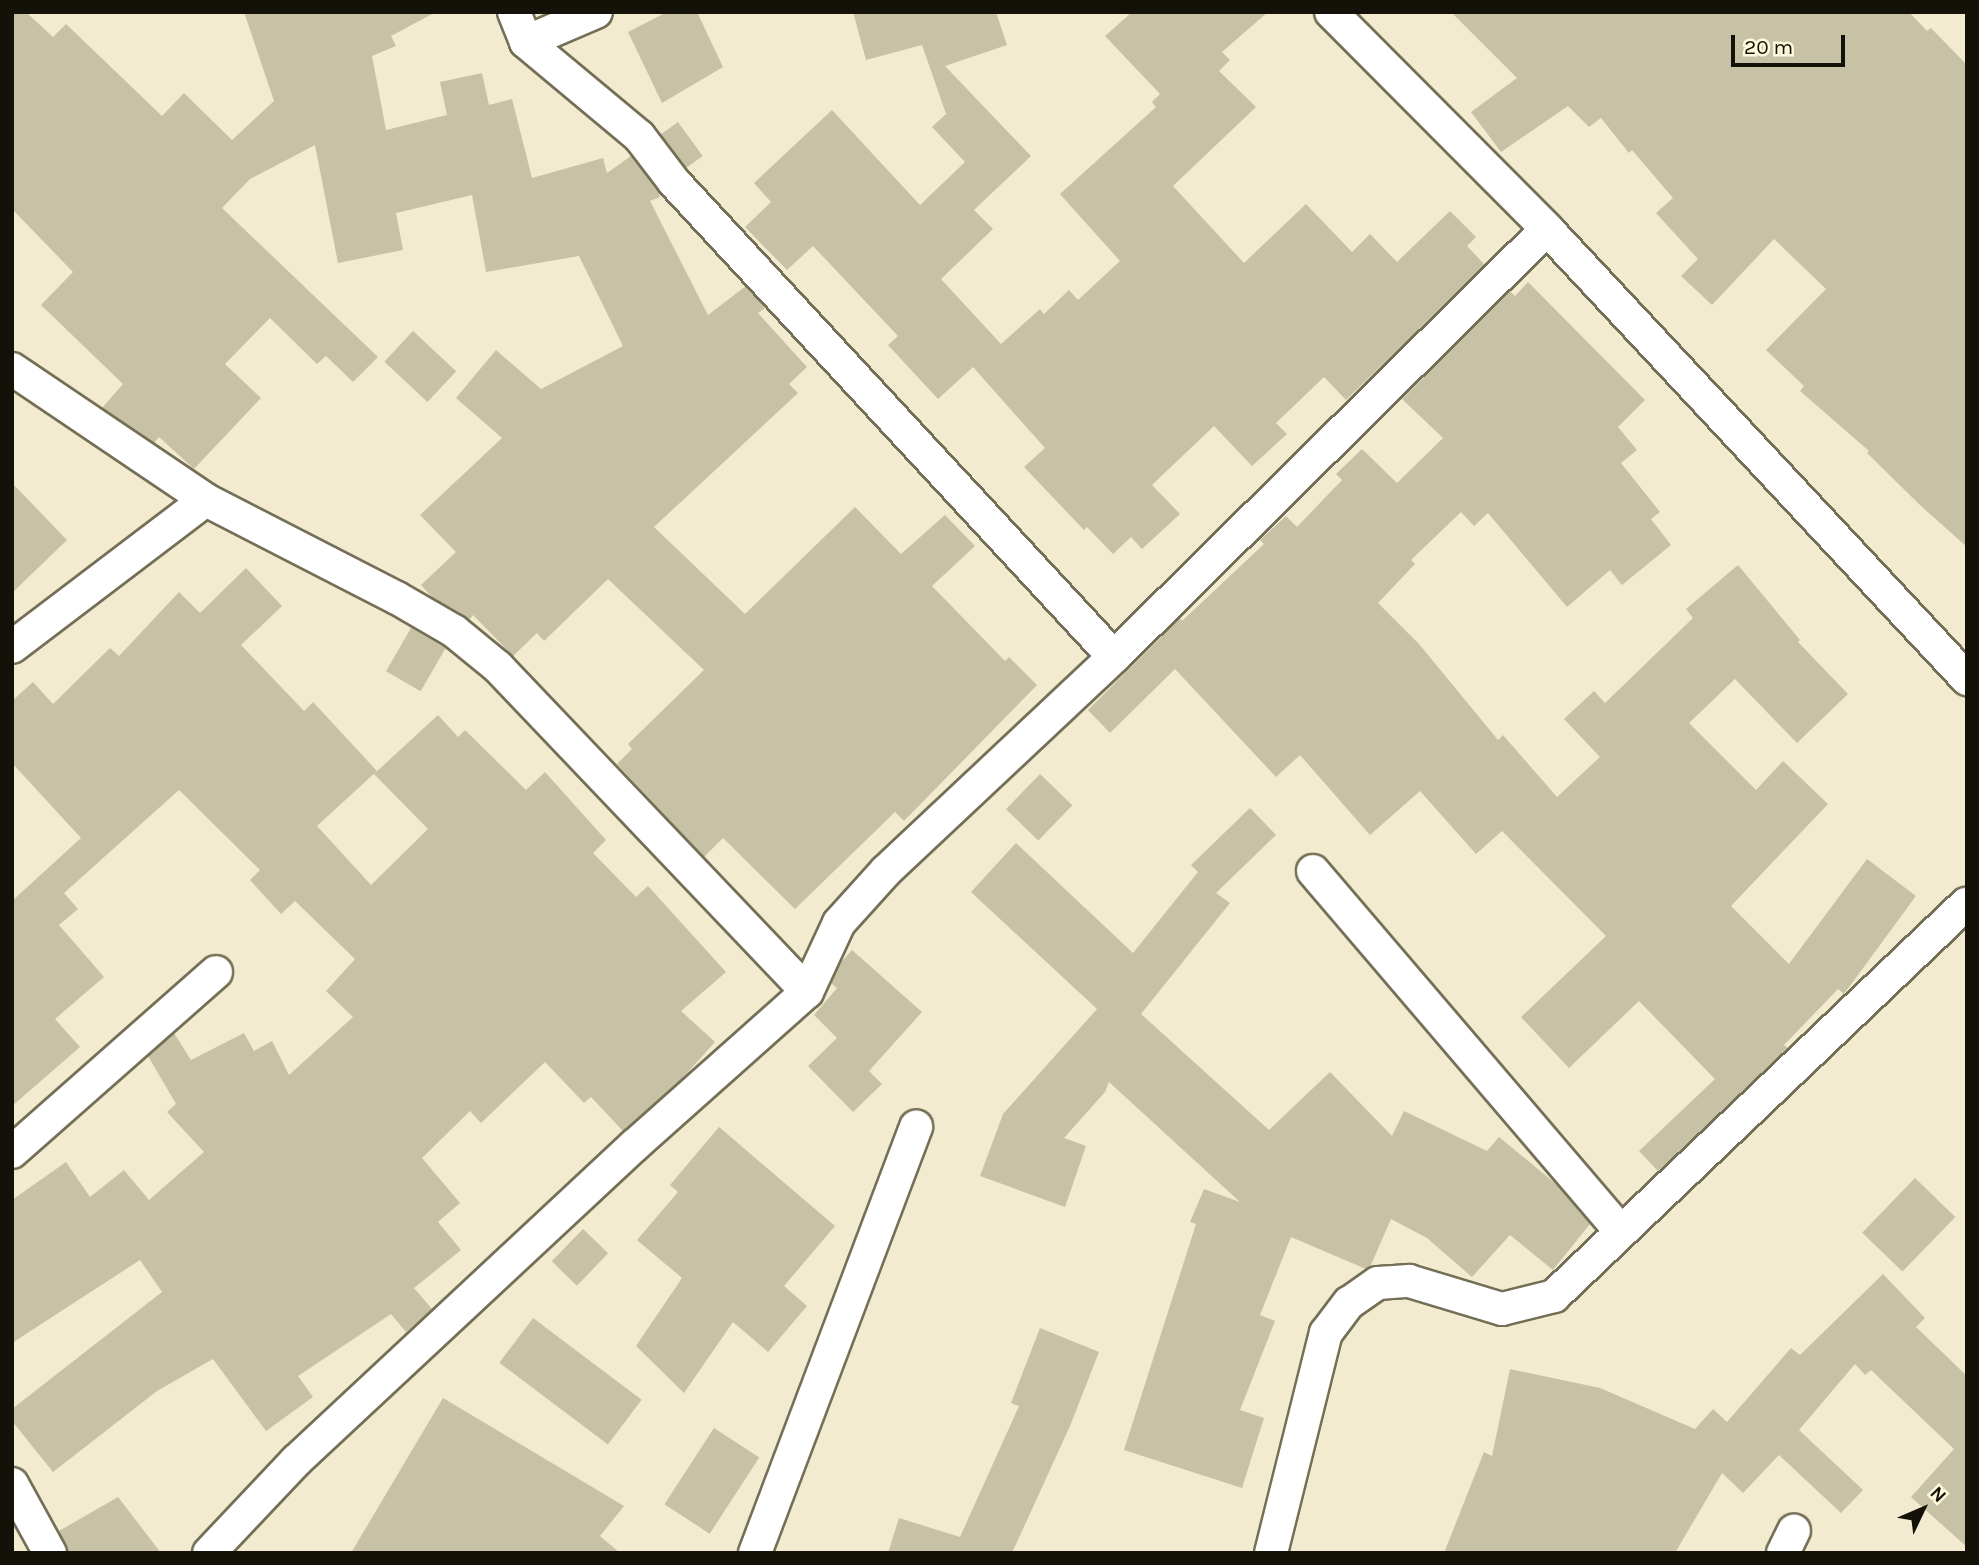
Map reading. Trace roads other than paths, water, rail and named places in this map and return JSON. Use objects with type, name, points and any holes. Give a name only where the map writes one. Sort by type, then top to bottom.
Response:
[{"type":"street","points":[[514,12],[526,42],[639,136],[674,182],[1114,657]]},
{"type":"street","points":[[526,42],[596,12]]},
{"type":"street","points":[[1331,12],[1548,229],[1967,679]]},
{"type":"street","points":[[209,1553],[296,1461],[635,1145],[807,992],[839,923],[886,871],[1114,657],[1548,229]]},
{"type":"street","points":[[12,369],[206,500],[397,598],[454,631],[498,667],[807,992]]},
{"type":"street","points":[[12,647],[206,500]]},
{"type":"street","points":[[1313,871],[1621,1231]]},
{"type":"street","points":[[1271,1553],[1326,1333],[1349,1303],[1378,1283],[1409,1281],[1502,1309],[1528,1305],[1554,1296],[1966,904]]},
{"type":"street","points":[[12,1152],[216,972]]},
{"type":"street","points":[[755,1553],[916,1126]]},
{"type":"street","points":[[12,1484],[50,1553]]}]
